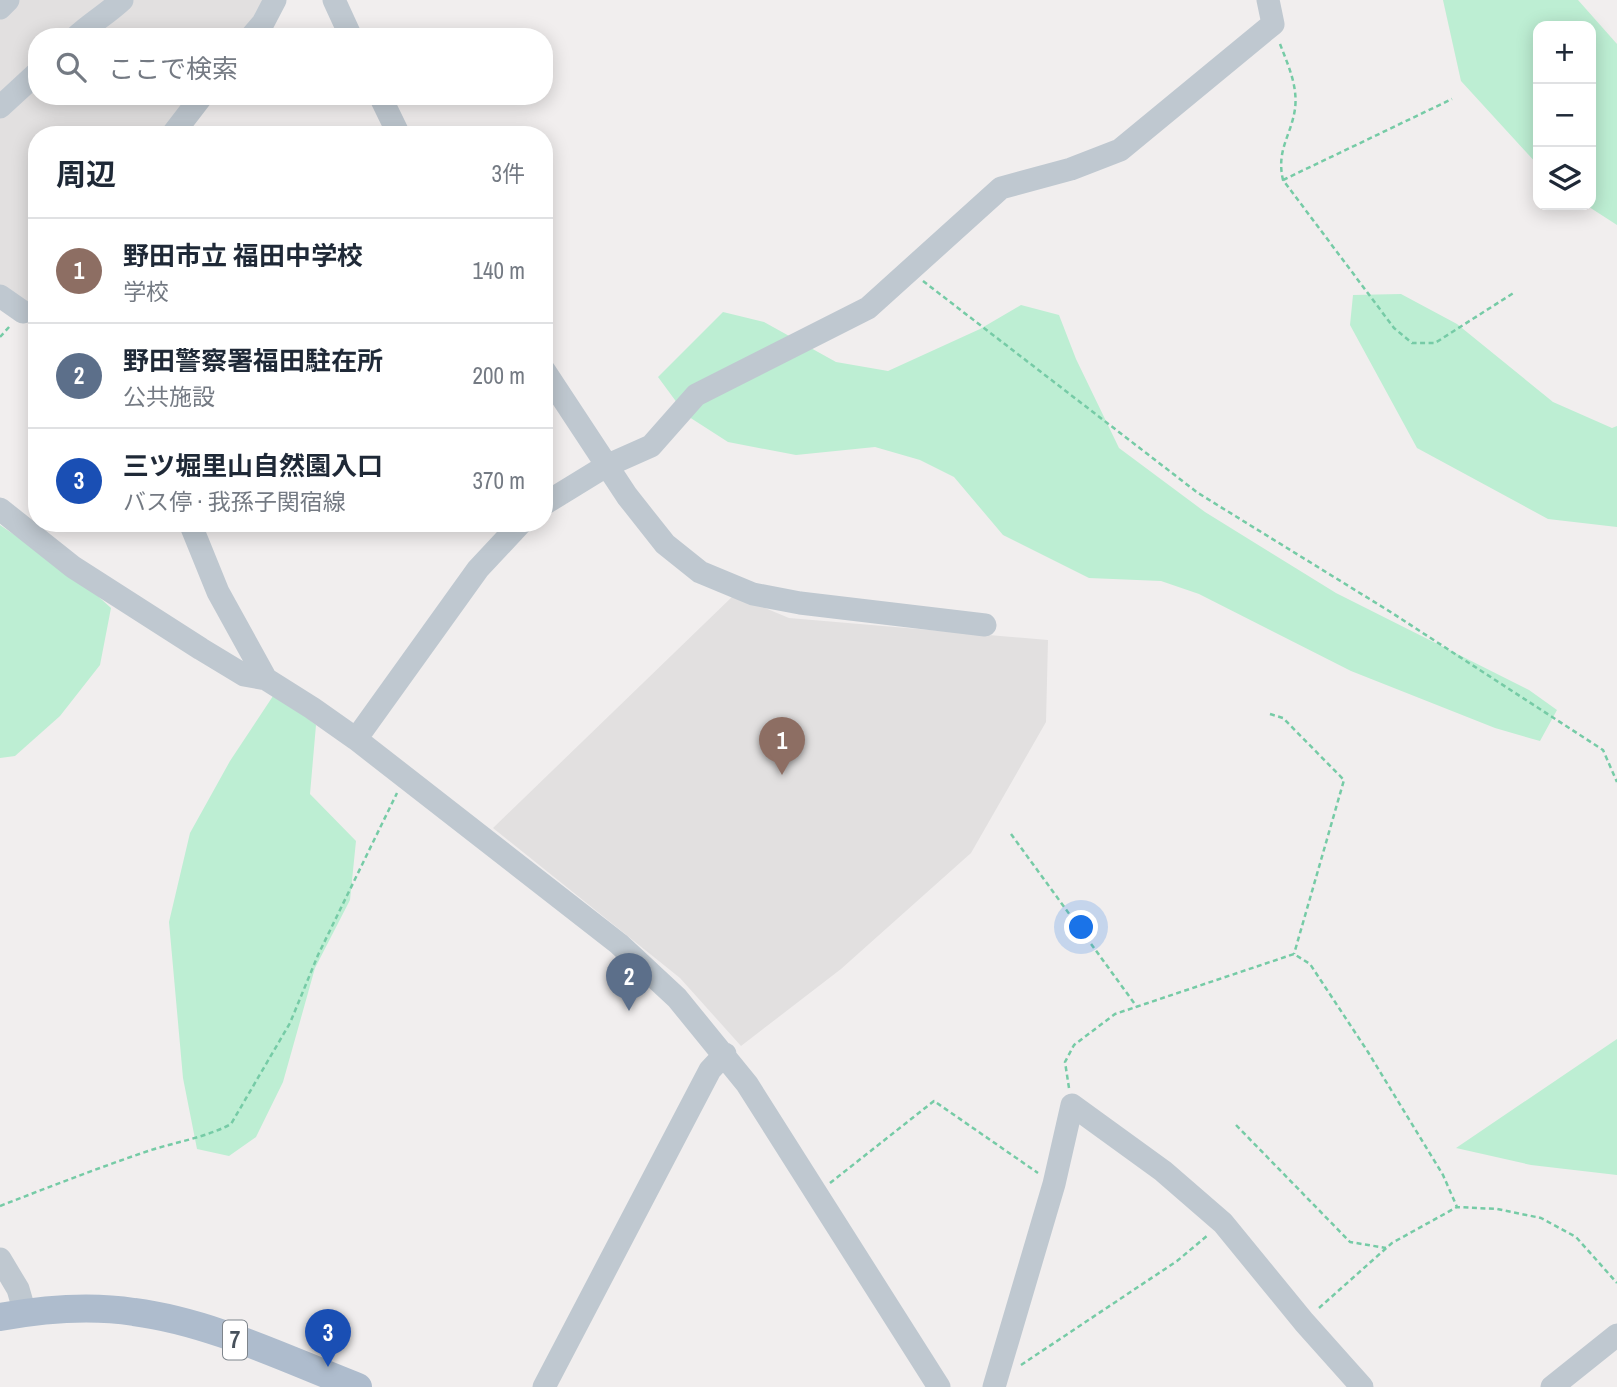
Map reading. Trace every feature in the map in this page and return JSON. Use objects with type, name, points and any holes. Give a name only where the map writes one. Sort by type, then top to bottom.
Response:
[{"type":"main road","name":"7","points":[[12,1315],[51,1309],[108,1310],[133,1311],[167,1318],[226,1336],[358,1387]]},
{"type":"street","points":[[0,8],[8,0]]},
{"type":"street","points":[[86,28],[122,0]]},
{"type":"street","points":[[259,28],[275,0]]},
{"type":"street","points":[[334,0],[347,28]]},
{"type":"street","points":[[553,498],[606,466],[651,446],[696,395],[868,308],[1001,188],[1071,169],[1120,150],[1273,24],[1268,0]]},
{"type":"street","points":[[0,107],[28,81]]},
{"type":"street","points":[[179,126],[195,105]]},
{"type":"street","points":[[384,105],[395,126]]},
{"type":"street","points":[[0,296],[23,312]]},
{"type":"street","points":[[553,384],[606,466],[665,544],[700,572],[753,594],[800,603],[985,625]]},
{"type":"street","points":[[0,509],[28,531]]},
{"type":"street","points":[[29,532],[73,566],[201,649],[244,675],[266,679],[356,739],[619,944],[677,998],[747,1084],[939,1387]]},
{"type":"street","points":[[194,532],[218,592],[266,679]]},
{"type":"street","points":[[356,739],[478,569],[513,532]]},
{"type":"street","points":[[544,1387],[710,1070],[725,1054]]},
{"type":"street","points":[[994,1385],[1054,1184],[1072,1105],[1163,1171],[1223,1223],[1304,1322],[1362,1387]]},
{"type":"street","points":[[0,1259],[18,1289],[12,1315]]},
{"type":"street","points":[[1552,1387],[1617,1335]]},
{"type":"path","points":[[1273,24],[1294,81],[1295,108],[1280,164],[1283,180],[1394,328],[1412,342],[1435,342],[1515,292]]},
{"type":"path","points":[[1283,180],[1451,99]]},
{"type":"path","points":[[909,271],[1198,493],[1389,611],[1603,750],[1617,782]]},
{"type":"path","points":[[1270,714],[1283,718],[1344,780],[1294,954]]},
{"type":"path","points":[[0,1206],[91,1170],[217,1131],[231,1124],[290,1023],[318,955],[403,777]]},
{"type":"path","points":[[1011,834],[1137,1007]]},
{"type":"path","points":[[1072,1105],[1065,1062],[1074,1045],[1115,1014],[1294,954]]},
{"type":"path","points":[[1294,954],[1310,964],[1368,1052],[1443,1175],[1457,1207]]},
{"type":"path","points":[[817,1194],[933,1101],[1054,1184]]},
{"type":"path","points":[[1236,1125],[1350,1242],[1386,1248]]},
{"type":"path","points":[[1304,1322],[1391,1243],[1457,1207],[1497,1209],[1541,1218],[1576,1237],[1617,1283]]},
{"type":"path","points":[[994,1385],[1177,1261],[1223,1223]]},
{"type":"shaded area","points":[[17,0],[264,0],[259,13],[247,28],[28,28],[28,105],[186,105],[168,126],[28,126],[28,303],[24,308],[0,291],[0,16]]},
{"type":"shaded area","points":[[734,595],[789,618],[1048,640],[1046,722],[971,853],[841,969],[741,1046],[680,978],[493,828]]},
{"type":"green space","points":[[1443,0],[1578,0],[1617,44],[1617,225],[1594,210],[1596,210],[1596,21],[1533,21],[1533,160],[1461,81]]},
{"type":"green space","points":[[1401,294],[1457,324],[1553,402],[1612,428],[1617,426],[1617,527],[1548,519],[1417,448],[1350,325],[1353,295]]},
{"type":"green space","points":[[1021,305],[1059,315],[1076,359],[1119,448],[1205,512],[1336,593],[1529,690],[1557,710],[1540,741],[1495,728],[1351,671],[1199,594],[1161,581],[1089,578],[1003,535],[954,477],[920,460],[875,447],[796,455],[728,442],[686,415],[658,377],[723,312],[764,322],[836,362],[888,371],[980,329]]},
{"type":"green space","points":[[0,525],[79,579],[111,608],[100,665],[60,716],[15,756],[0,758]]},
{"type":"green space","points":[[275,693],[316,725],[310,794],[356,841],[350,900],[315,968],[283,1082],[256,1137],[229,1156],[197,1149],[183,1078],[169,922],[190,833],[230,761]]},
{"type":"green space","points":[[1617,1039],[1617,1175],[1531,1165],[1456,1148]]},
{"type":"place","name":"野田市立 福田中学校","points":[[782,775]]},
{"type":"place","name":"野田警察署福田駐在所","points":[[629,1011]]},
{"type":"place","name":"三ツ堀里山自然園入口","points":[[328,1367]]}]
